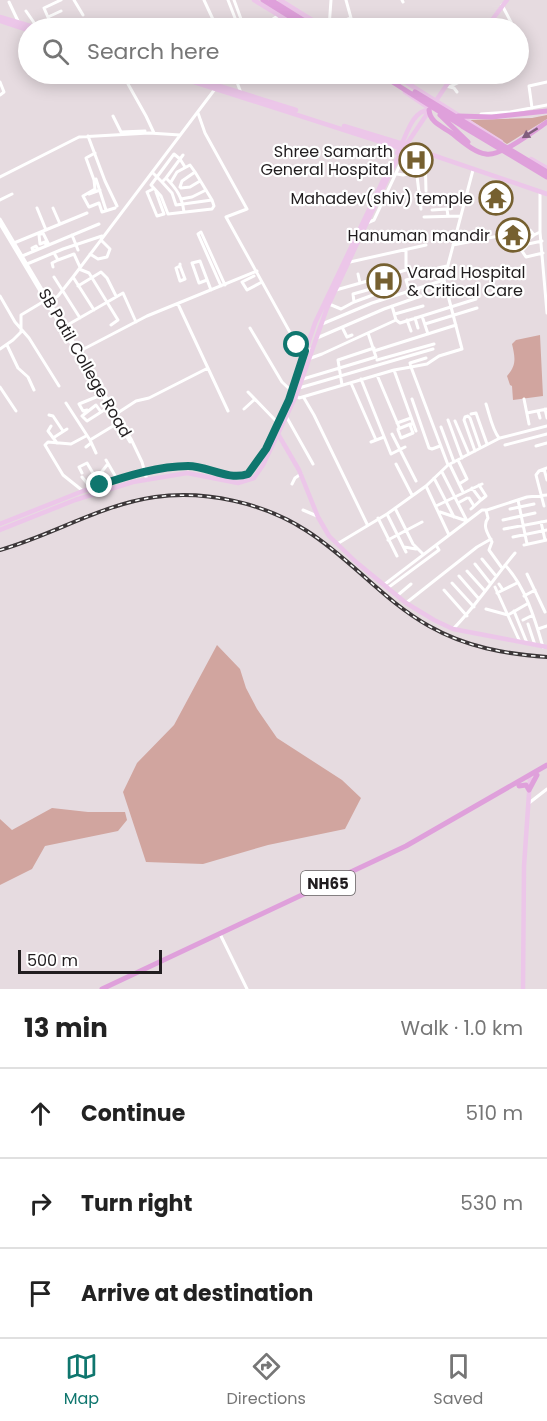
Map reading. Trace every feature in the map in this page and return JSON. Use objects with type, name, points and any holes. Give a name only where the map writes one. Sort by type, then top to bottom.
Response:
[{"type":"highway","points":[[271,0],[300,18]]},
{"type":"highway","points":[[264,3],[277,13],[289,18]]},
{"type":"highway","points":[[395,84],[430,108],[478,151]]},
{"type":"highway","points":[[403,84],[455,114],[471,118],[547,111]]},
{"type":"highway","points":[[430,108],[508,146],[547,172]]},
{"type":"highway","points":[[430,108],[433,121],[487,155],[499,153],[547,122]]},
{"type":"highway","points":[[510,112],[520,115]]},
{"type":"highway","points":[[455,114],[463,124],[516,158],[547,172]]},
{"type":"highway","name":"NH65","points":[[102,989],[392,856],[519,786],[547,767]]},
{"type":"highway","name":"NH65","points":[[108,989],[406,846],[547,767]]},
{"type":"highway","points":[[519,786],[525,785],[529,790],[537,775]]},
{"type":"main road","points":[[254,0],[264,3]]},
{"type":"main road","points":[[280,0],[313,18]]},
{"type":"main road","points":[[494,18],[507,0]]},
{"type":"main road","points":[[281,14],[286,18]]},
{"type":"main road","points":[[0,19],[18,23]]},
{"type":"main road","points":[[0,19],[18,23]]},
{"type":"main road","points":[[205,84],[241,93],[547,194]]},
{"type":"main road","points":[[208,84],[403,146]]},
{"type":"main road","points":[[391,84],[430,108]]},
{"type":"main road","points":[[410,84],[508,146]]},
{"type":"main road","points":[[0,524],[91,488],[143,473],[189,466],[232,476],[243,476],[254,469],[275,429],[286,416],[315,323],[381,183],[403,146],[449,86]]},
{"type":"main road","points":[[417,116],[419,102]]},
{"type":"main road","points":[[0,531],[100,491],[147,480],[187,472],[238,483],[250,480],[263,465],[278,435],[281,422],[294,395],[300,388],[306,355],[313,347],[333,289],[350,262],[367,223],[378,205],[412,123],[422,111],[430,108]]},
{"type":"main road","points":[[417,116],[423,119]]},
{"type":"main road","points":[[384,186],[390,188]]},
{"type":"main road","points":[[275,429],[301,474],[324,530],[356,562],[387,585],[406,603],[434,621],[453,629],[545,647]]},
{"type":"main road","points":[[143,466],[143,473]]},
{"type":"main road","points":[[524,989],[524,866],[529,778]]},
{"type":"street","points":[[61,0],[44,8],[48,17],[61,11]]},
{"type":"street","points":[[74,0],[83,15]]},
{"type":"street","points":[[204,0],[212,18]]},
{"type":"street","points":[[228,0],[235,18]]},
{"type":"street","points":[[234,0],[241,18]]},
{"type":"street","points":[[330,18],[332,0]]},
{"type":"street","points":[[346,0],[351,18]]},
{"type":"street","points":[[9,2],[18,21]]},
{"type":"street","points":[[502,5],[510,18]]},
{"type":"street","points":[[26,11],[30,18]]},
{"type":"street","points":[[275,18],[281,14]]},
{"type":"street","points":[[0,82],[4,92],[0,94]]},
{"type":"street","points":[[532,108],[529,86],[547,82]]},
{"type":"street","points":[[128,84],[153,132]]},
{"type":"street","points":[[238,84],[241,93]]},
{"type":"street","points":[[449,86],[454,84]]},
{"type":"street","points":[[449,86],[457,92]]},
{"type":"street","points":[[0,349],[8,345],[19,334],[21,315],[63,290],[216,87]]},
{"type":"street","points":[[455,114],[510,112],[547,105]]},
{"type":"street","points":[[198,113],[205,133],[247,209],[226,217],[297,345],[306,355],[324,354],[396,320]]},
{"type":"street","points":[[113,116],[121,132],[180,135]]},
{"type":"street","points":[[0,177],[68,141],[88,136],[153,132]]},
{"type":"street","points":[[88,136],[116,207],[122,212]]},
{"type":"street","points":[[378,205],[397,174],[406,152],[403,146]]},
{"type":"street","points":[[95,153],[86,158],[95,189],[83,196],[89,207],[99,203],[102,212],[116,207]]},
{"type":"street","points":[[166,214],[166,205],[151,185],[174,154],[185,167]]},
{"type":"street","points":[[425,154],[426,191]]},
{"type":"street","points":[[162,182],[183,155]]},
{"type":"street","points":[[154,189],[147,192],[157,216],[212,209],[214,206],[190,164],[176,173],[171,182]]},
{"type":"street","points":[[250,328],[282,382],[294,395],[304,398],[379,374],[427,364],[439,356],[461,350],[444,280],[472,170]]},
{"type":"street","points":[[154,172],[179,188],[188,188],[201,181]]},
{"type":"street","points":[[183,212],[179,188],[182,181],[195,172]]},
{"type":"street","points":[[397,174],[416,175],[420,209]]},
{"type":"street","points":[[158,175],[170,190],[178,213]]},
{"type":"street","points":[[96,179],[106,210]]},
{"type":"street","points":[[89,194],[100,190]]},
{"type":"street","points":[[181,199],[192,197],[206,190]]},
{"type":"street","points":[[540,192],[540,232],[547,313]]},
{"type":"street","points":[[0,200],[12,194]]},
{"type":"street","points":[[176,205],[212,200]]},
{"type":"street","points":[[37,208],[46,230]]},
{"type":"street","points":[[53,208],[60,224]]},
{"type":"street","points":[[432,210],[447,209],[448,216]]},
{"type":"street","points":[[14,243],[87,213]]},
{"type":"street","points":[[424,217],[460,216]]},
{"type":"street","name":"SB Patil College Road","points":[[0,219],[101,395],[132,443]]},
{"type":"street","name":"SB Patil College Road","points":[[0,224],[27,264],[132,443]]},
{"type":"street","points":[[21,256],[99,224]]},
{"type":"street","points":[[453,245],[531,230],[534,235]]},
{"type":"street","points":[[212,290],[215,281],[201,232],[198,234],[215,281]]},
{"type":"street","points":[[517,242],[529,239],[540,232]]},
{"type":"street","points":[[41,233],[39,235],[40,244],[45,242],[47,245]]},
{"type":"street","points":[[41,233],[44,233],[47,245]]},
{"type":"street","points":[[362,235],[366,237],[407,235]]},
{"type":"street","points":[[72,236],[78,250]]},
{"type":"street","points":[[27,264],[76,244],[103,238]]},
{"type":"street","points":[[90,254],[98,259],[106,257],[110,249],[103,238]]},
{"type":"street","points":[[542,241],[528,244],[522,251],[526,257],[543,253]]},
{"type":"street","points":[[350,262],[426,245]]},
{"type":"street","points":[[333,289],[406,270],[406,250]]},
{"type":"street","points":[[54,253],[58,260]]},
{"type":"street","points":[[54,267],[52,263],[74,254],[80,268],[92,277],[118,320],[111,325]]},
{"type":"street","points":[[215,281],[200,283],[192,263],[199,260],[215,281],[222,286]]},
{"type":"street","points":[[215,281],[202,263],[207,260],[222,286]]},
{"type":"street","points":[[409,291],[406,280],[437,272],[438,268],[447,266]]},
{"type":"street","points":[[77,352],[136,322],[256,271]]},
{"type":"street","points":[[78,286],[103,272],[116,296]]},
{"type":"street","points":[[358,274],[360,283]]},
{"type":"street","points":[[254,276],[242,282],[247,290],[262,282]]},
{"type":"street","points":[[54,277],[80,318]]},
{"type":"street","points":[[73,277],[94,310]]},
{"type":"street","points":[[321,325],[372,303],[444,280]]},
{"type":"street","points":[[329,304],[340,309],[392,288],[392,283],[353,294],[354,302]]},
{"type":"street","points":[[64,327],[123,293],[136,322]]},
{"type":"street","points":[[0,296],[59,386]]},
{"type":"street","points":[[315,339],[421,296]]},
{"type":"street","points":[[396,320],[400,323],[476,299]]},
{"type":"street","points":[[178,304],[228,411]]},
{"type":"street","points":[[392,306],[396,320]]},
{"type":"street","points":[[395,314],[423,306]]},
{"type":"street","points":[[425,324],[477,308]]},
{"type":"street","points":[[422,316],[428,334]]},
{"type":"street","points":[[415,318],[418,328]]},
{"type":"street","points":[[407,320],[411,331]]},
{"type":"street","points":[[342,385],[338,360],[456,326]]},
{"type":"street","points":[[342,327],[347,337],[352,335]]},
{"type":"street","points":[[357,332],[359,337]]},
{"type":"street","points":[[368,333],[379,374],[398,425],[411,418]]},
{"type":"street","points":[[300,388],[340,377],[377,360],[434,344]]},
{"type":"street","points":[[8,345],[18,368],[28,377],[34,390]]},
{"type":"street","points":[[303,379],[377,360],[433,349]]},
{"type":"street","points":[[426,358],[410,363],[411,367],[440,446],[463,492]]},
{"type":"street","points":[[116,414],[136,401],[149,398],[208,368]]},
{"type":"street","points":[[394,370],[411,418],[412,424],[413,433],[401,438],[398,430],[412,424]]},
{"type":"street","points":[[361,379],[392,454],[405,447]]},
{"type":"street","points":[[351,383],[374,441],[384,437]]},
{"type":"street","points":[[0,387],[16,411]]},
{"type":"street","points":[[248,392],[281,422]]},
{"type":"street","points":[[101,395],[79,406],[84,411],[104,399]]},
{"type":"street","points":[[304,398],[367,524]]},
{"type":"street","points":[[244,410],[255,399]]},
{"type":"street","points":[[412,399],[429,447],[432,449],[440,446]]},
{"type":"street","points":[[524,399],[529,424]]},
{"type":"street","points":[[66,403],[96,453]]},
{"type":"street","points":[[486,404],[493,422],[493,430],[499,438]]},
{"type":"street","points":[[101,412],[96,405],[82,416],[86,421],[101,412],[109,407]]},
{"type":"street","points":[[417,411],[425,408]]},
{"type":"street","points":[[527,413],[546,409],[547,418]]},
{"type":"street","points":[[538,411],[540,418]]},
{"type":"street","points":[[476,413],[486,443],[480,443],[471,414],[476,413]]},
{"type":"street","points":[[49,415],[53,416],[65,430],[53,438]]},
{"type":"street","points":[[286,416],[313,464]]},
{"type":"street","points":[[475,451],[464,420],[465,417],[470,418],[480,448]]},
{"type":"street","points":[[448,420],[458,460]]},
{"type":"street","points":[[455,421],[469,454]]},
{"type":"street","points":[[86,447],[118,423]]},
{"type":"street","points":[[412,424],[417,431]]},
{"type":"street","points":[[51,426],[48,430],[57,443]]},
{"type":"street","points":[[337,544],[387,514],[426,486],[449,465],[486,443],[547,426]]},
{"type":"street","points":[[441,428],[467,479],[459,484]]},
{"type":"street","points":[[436,436],[443,433]]},
{"type":"street","points":[[392,434],[416,481]]},
{"type":"street","points":[[505,445],[547,434]]},
{"type":"street","points":[[83,491],[63,475],[45,446],[48,442],[71,444],[86,436]]},
{"type":"street","points":[[438,441],[445,438]]},
{"type":"street","points":[[132,443],[143,466]]},
{"type":"street","points":[[537,446],[547,443]]},
{"type":"street","points":[[101,485],[100,474],[107,462],[117,479]]},
{"type":"street","points":[[91,488],[79,468],[87,464],[101,485]]},
{"type":"street","points":[[396,464],[412,495]]},
{"type":"street","points":[[544,506],[536,475],[545,469],[547,480]]},
{"type":"street","points":[[442,471],[467,521]]},
{"type":"street","points":[[143,473],[147,480]]},
{"type":"street","points":[[292,484],[301,474]]},
{"type":"street","points":[[434,478],[454,517]]},
{"type":"street","points":[[436,506],[480,484],[486,495],[474,505],[461,509]]},
{"type":"street","points":[[426,486],[449,535]]},
{"type":"street","points":[[472,488],[474,505]]},
{"type":"street","points":[[387,585],[484,510],[531,496],[547,495]]},
{"type":"street","points":[[458,503],[468,498],[474,505],[484,510],[488,518],[485,528],[491,539],[489,550],[506,567],[517,583],[545,647]]},
{"type":"street","points":[[518,500],[525,544],[546,540],[541,522]]},
{"type":"street","points":[[510,509],[534,504]]},
{"type":"street","points":[[395,508],[416,549],[423,555]]},
{"type":"street","points":[[303,510],[317,516]]},
{"type":"street","points":[[439,512],[467,521]]},
{"type":"street","points":[[503,519],[535,513]]},
{"type":"street","points":[[387,514],[405,549],[416,549]]},
{"type":"street","points":[[378,518],[397,556]]},
{"type":"street","points":[[504,529],[547,521]]},
{"type":"street","points":[[388,540],[422,522]]},
{"type":"street","points":[[513,537],[545,531]]},
{"type":"street","points":[[406,603],[491,539]]},
{"type":"street","points":[[482,544],[484,549]]},
{"type":"street","points":[[387,585],[435,553],[439,549],[436,545]]},
{"type":"street","points":[[431,549],[435,553]]},
{"type":"street","points":[[453,629],[474,608],[484,591],[506,567],[515,553]]},
{"type":"street","points":[[482,559],[496,576]]},
{"type":"street","points":[[475,564],[490,583]]},
{"type":"street","points":[[467,571],[484,591]]},
{"type":"street","points":[[527,574],[545,612]]},
{"type":"street","points":[[459,576],[479,599]]},
{"type":"street","points":[[452,583],[474,608]]},
{"type":"street","points":[[497,593],[517,583]]},
{"type":"street","points":[[398,595],[411,584]]},
{"type":"street","points":[[499,585],[503,590]]},
{"type":"street","points":[[495,587],[520,643]]},
{"type":"street","points":[[444,590],[466,615]]},
{"type":"street","points":[[524,596],[535,590]]},
{"type":"street","points":[[486,609],[508,615],[527,604]]},
{"type":"street","points":[[514,611],[528,644]]},
{"type":"street","points":[[523,620],[532,615]]},
{"type":"street","points":[[528,624],[536,646]]},
{"type":"street","points":[[538,629],[547,626]]},
{"type":"street","points":[[527,804],[547,789]]},
{"type":"street","points":[[221,935],[247,989]]},
{"type":"shaded area","points":[[547,115],[547,119],[507,144],[470,120],[532,118]]},
{"type":"shaded area","points":[[540,335],[543,396],[513,400],[512,386],[507,376],[514,361],[512,344],[516,340]]},
{"type":"shaded area","points":[[217,645],[240,669],[246,688],[257,709],[277,738],[342,780],[361,798],[345,829],[268,845],[203,864],[146,862],[123,792],[137,763],[174,725]]},
{"type":"shaded area","points":[[52,808],[88,812],[125,812],[127,820],[118,831],[45,846],[32,869],[0,885],[0,819],[12,830]]},
{"type":"railway","points":[[0,550],[39,537],[96,513],[135,501],[174,495],[214,497],[253,506],[290,521],[307,531],[338,554],[397,605],[443,633],[486,648],[547,657]]},
{"type":"place","name":"Shree Samarth General Hospital","points":[[416,160]]},
{"type":"place","name":"Mahadev(shiv) temple","points":[[496,198]]},
{"type":"place","name":"Hanuman mandir","points":[[513,235]]},
{"type":"place","name":"Varad Hospital & Critical Care","points":[[384,281]]},
{"type":"route","points":[[100,485],[140,473],[174,467],[203,468],[232,476],[248,474],[254,469],[266,449],[294,389],[305,351],[297,345]]}]
